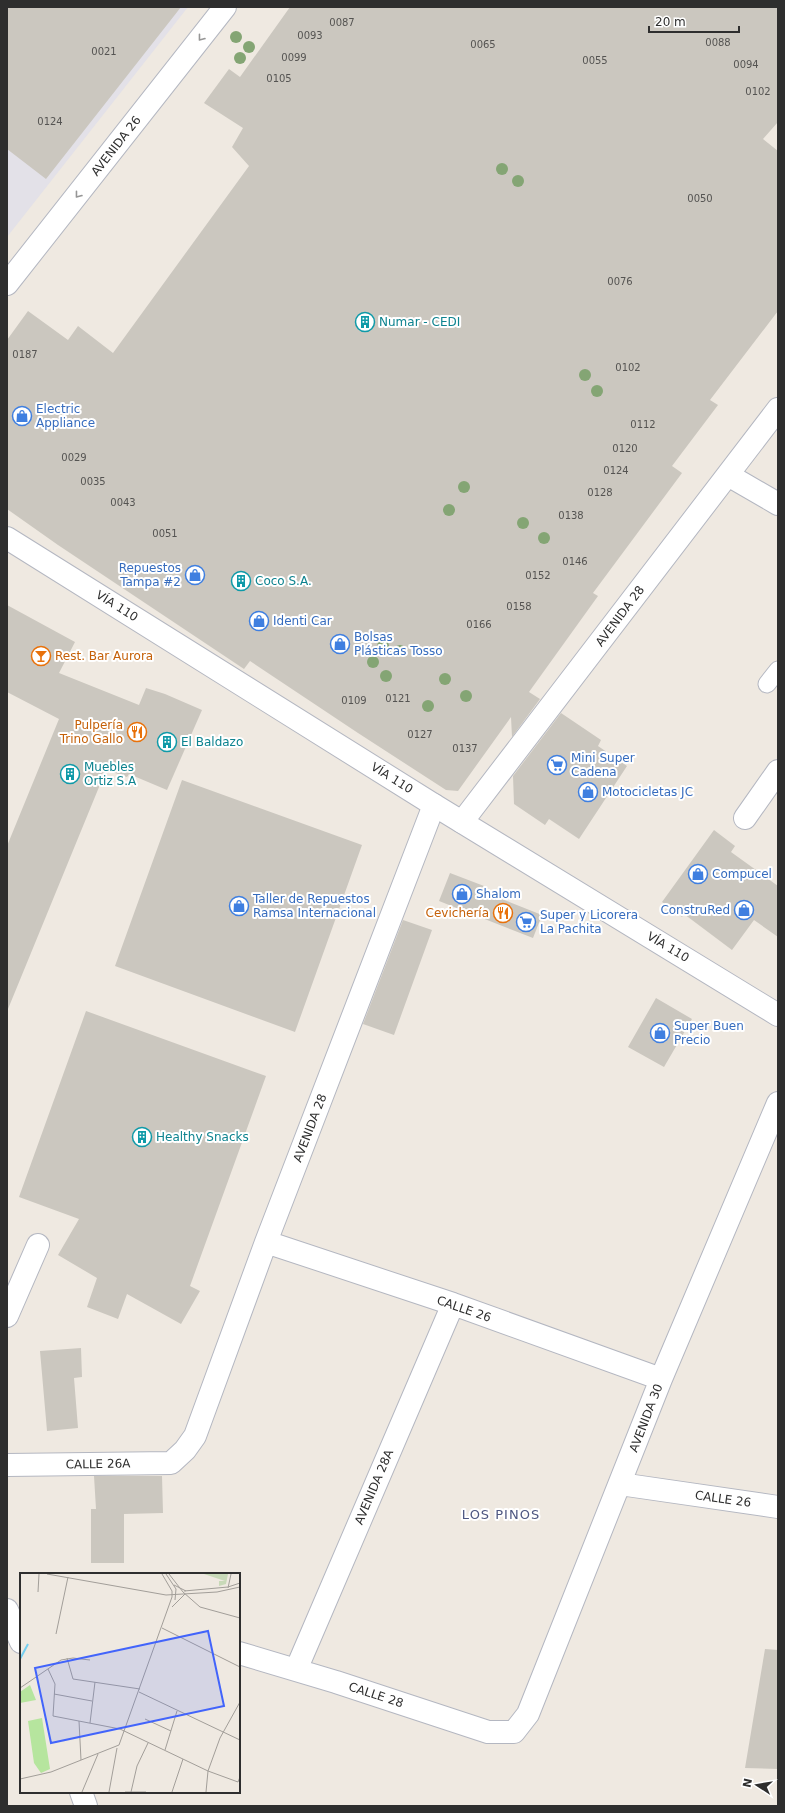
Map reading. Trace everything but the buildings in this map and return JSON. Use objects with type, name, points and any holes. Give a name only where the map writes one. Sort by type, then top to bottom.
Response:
[{"type":"street","name":"AVENIDA 26","points":[[7,284],[225,7]]},
{"type":"street","name":"AVENIDA 28","points":[[462,822],[778,409]]},
{"type":"street","points":[[728,475],[778,504]]},
{"type":"street","name":"VÍA 110","points":[[7,538],[434,805],[778,1015]]},
{"type":"street","points":[[745,818],[778,772]]},
{"type":"street","name":"AVENIDA 28","points":[[185,1450],[195,1436],[266,1242],[434,805]]},
{"type":"street","name":"AVENIDA 30","points":[[514,1732],[528,1714],[661,1379],[778,1103]]},
{"type":"street","name":"CALLE 26","points":[[266,1242],[453,1304],[661,1379]]},
{"type":"street","points":[[7,1316],[38,1245]]},
{"type":"street","name":"AVENIDA 28A","points":[[296,1670],[453,1304]]},
{"type":"street","name":"CALLE 26A","points":[[7,1465],[171,1463],[185,1450]]},
{"type":"street","name":"CALLE 26","points":[[620,1484],[778,1507]]},
{"type":"street","points":[[7,1610],[20,1640]]},
{"type":"street","name":"CALLE 28","points":[[240,1653],[488,1732],[514,1732]]},
{"type":"street","points":[[81,1793],[86,1806]]},
{"type":"lane","points":[[767,684],[778,670]]},
{"type":"shaded area","points":[[7,7],[188,7],[7,237]]},
{"type":"place","name":"Numar - CEDI","points":[[365,322]]},
{"type":"place","name":"Electric Appliance","points":[[22,416]]},
{"type":"place","name":"Repuestos Tampa #2","points":[[195,575]]},
{"type":"place","name":"Coco S.A.","points":[[241,581]]},
{"type":"place","name":"Identi Car","points":[[259,621]]},
{"type":"place","name":"Bolsas Plásticas Tosso","points":[[340,644]]},
{"type":"place","name":"Rest. Bar Aurora","points":[[41,656]]},
{"type":"place","name":"Pulpería Trino Gallo","points":[[137,732]]},
{"type":"place","name":"El Baldazo","points":[[167,742]]},
{"type":"place","name":"Mini Super Cadena","points":[[557,765]]},
{"type":"place","name":"Muebles Ortiz S.A","points":[[70,774]]},
{"type":"place","name":"Motocicletas JC","points":[[588,792]]},
{"type":"place","name":"Compucel","points":[[698,874]]},
{"type":"place","name":"Shalom","points":[[462,894]]},
{"type":"place","name":"Taller de Repuestos Ramsa Internacional","points":[[239,906]]},
{"type":"place","name":"ConstruRed","points":[[744,910]]},
{"type":"place","name":"Cevichería","points":[[503,913]]},
{"type":"place","name":"Super y Licorera La Pachita","points":[[526,922]]},
{"type":"place","name":"Super Buen Precio","points":[[660,1033]]},
{"type":"place","name":"Healthy Snacks","points":[[142,1137]]},
{"type":"district","name":"LOS PINOS","points":[[501,1514]]}]
